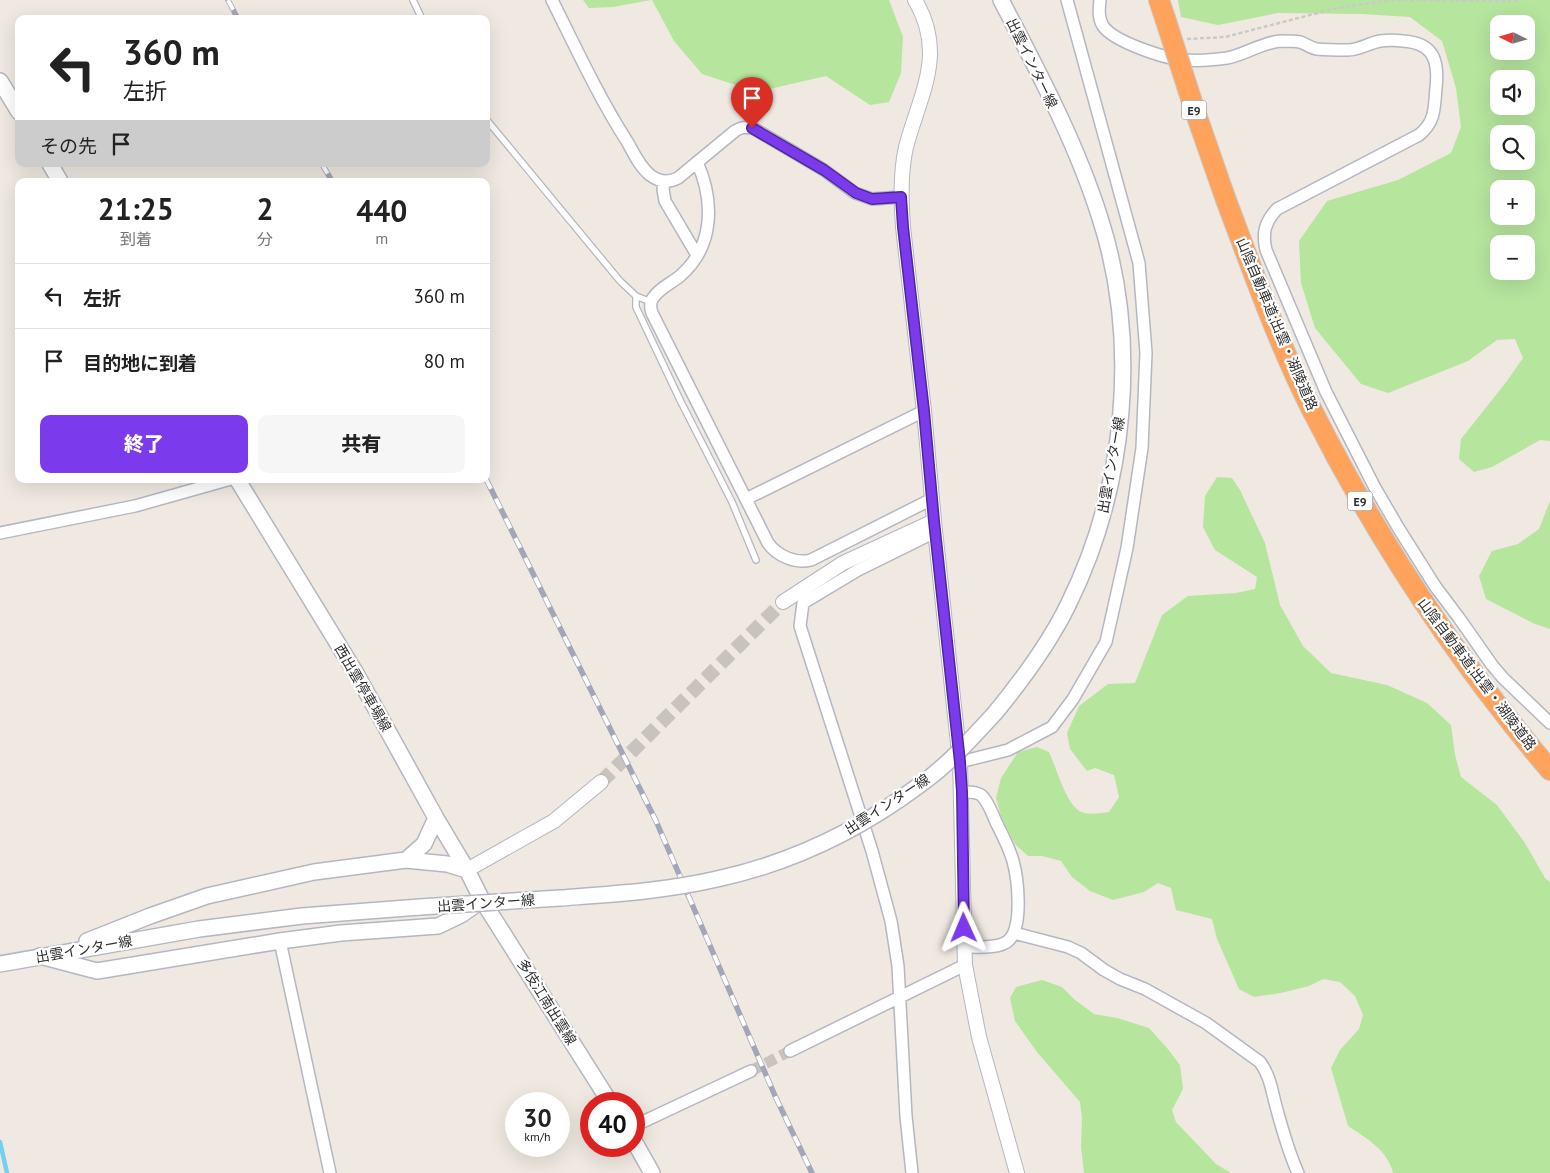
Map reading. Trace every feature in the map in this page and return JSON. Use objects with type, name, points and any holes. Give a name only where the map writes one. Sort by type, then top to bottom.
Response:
[{"type":"highway","name":"山陰自動車道;出雲・湖陵道路","points":[[1162,9],[1226,200],[1273,322],[1312,409],[1354,489],[1401,569],[1454,647],[1514,727],[1550,770]]},
{"type":"main road","name":"出雲インター線","points":[[0,964],[199,929],[302,916],[624,894],[719,879],[772,863],[832,839],[888,807],[922,783],[948,761],[995,713],[1034,663],[1068,606],[1080,579],[1103,515],[1119,432],[1123,376],[1116,286],[1109,250],[1100,219],[1074,149],[1033,61],[1001,0]]},
{"type":"main road","points":[[0,81],[15,105]]},
{"type":"main road","points":[[52,167],[58,178]]},
{"type":"main road","name":"西出雲停車場線","points":[[239,483],[357,675],[482,900]]},
{"type":"main road","points":[[406,860],[424,844],[436,818]]},
{"type":"main road","points":[[60,952],[206,896],[314,872],[406,860],[447,864],[467,870]]},
{"type":"main road","points":[[40,956],[96,971],[280,941],[342,933],[438,926],[482,900]]},
{"type":"main road","name":"多伎江南出雲線","points":[[482,900],[603,1092]]},
{"type":"main road","points":[[643,1157],[652,1173]]},
{"type":"street","points":[[552,0],[614,122],[641,164],[656,179],[664,182],[678,178],[735,131],[741,127],[746,127],[752,128],[824,170],[860,195],[872,199],[901,197]]},
{"type":"street","points":[[915,0],[925,21],[930,48],[930,65],[927,84],[907,146],[901,197],[960,762],[965,965],[978,1037],[1017,1173]]},
{"type":"street","points":[[960,762],[1008,750],[1052,727],[1078,690],[1106,642],[1127,548],[1142,448],[1146,353],[1139,263],[1067,0]]},
{"type":"street","points":[[1100,0],[1099,16],[1102,25],[1110,34],[1155,54],[1174,59],[1229,58],[1279,41],[1299,42],[1316,49],[1349,50],[1379,41],[1417,42],[1426,47],[1433,55],[1438,73],[1433,116],[1425,130],[1419,135],[1277,209],[1266,223],[1264,240],[1266,250],[1326,392],[1374,486],[1399,529],[1434,586],[1460,618],[1492,665],[1503,678],[1550,722]]},
{"type":"street","points":[[697,162],[706,186],[710,210],[704,238],[697,255],[681,275],[656,293],[651,302],[652,313],[772,549],[794,561],[806,562],[932,499]]},
{"type":"street","points":[[664,182],[664,201],[697,255]]},
{"type":"street","points":[[746,499],[924,411]]},
{"type":"street","points":[[0,533],[135,506],[217,483]]},
{"type":"street","points":[[783,602],[843,563],[934,527]]},
{"type":"street","points":[[912,1173],[906,1116],[898,966],[891,921],[875,859],[800,626],[803,603],[934,527]]},
{"type":"street","points":[[467,870],[554,821],[601,782]]},
{"type":"street","points":[[962,792],[974,792],[986,800],[1014,862],[1018,893],[1016,924],[1014,934],[1009,940],[998,946],[964,947]]},
{"type":"street","points":[[1014,934],[1068,947],[1081,953],[1104,970],[1145,989],[1206,1024],[1260,1062],[1266,1069],[1271,1081],[1285,1140],[1298,1173]]},
{"type":"street","points":[[280,941],[330,1173]]},
{"type":"street","points":[[790,1051],[965,965]]},
{"type":"street","points":[[645,1121],[751,1071]]},
{"type":"lane","points":[[413,0],[420,15]]},
{"type":"lane","points":[[490,124],[620,281],[636,296],[651,302]]},
{"type":"lane","points":[[636,296],[636,307],[680,400],[732,502],[756,560]]},
{"type":"path","points":[[1179,39],[1225,37],[1338,8],[1392,0],[1507,2],[1519,0]]},
{"type":"green space","points":[[583,0],[651,0],[613,7],[589,8]]},
{"type":"green space","points":[[652,0],[889,0],[903,37],[901,73],[889,102],[870,105],[826,76],[757,92],[702,74],[674,41]]},
{"type":"green space","points":[[1178,0],[1550,0],[1550,441],[1540,440],[1492,467],[1474,472],[1459,459],[1461,439],[1523,358],[1515,339],[1497,340],[1468,361],[1388,393],[1361,384],[1315,328],[1301,283],[1299,241],[1327,201],[1398,180],[1451,153],[1461,127],[1456,88],[1442,41],[1410,17],[1362,14],[1278,13],[1218,25],[1181,17]]},
{"type":"green space","points":[[1217,477],[1232,478],[1240,490],[1265,543],[1280,605],[1303,646],[1331,673],[1387,685],[1427,703],[1451,725],[1455,755],[1461,777],[1497,805],[1525,843],[1545,878],[1550,882],[1550,1173],[1393,1173],[1381,1151],[1369,1140],[1348,1126],[1331,1068],[1340,1050],[1359,1029],[1363,1015],[1355,996],[1340,982],[1323,979],[1309,986],[1254,997],[1239,989],[1217,939],[1212,919],[1176,910],[1171,888],[1158,883],[1144,892],[1113,900],[1090,891],[1072,877],[1061,861],[1042,856],[1028,856],[1015,844],[1001,816],[996,798],[1001,778],[1018,752],[1037,747],[1049,752],[1069,799],[1078,810],[1089,814],[1109,812],[1119,797],[1114,775],[1095,768],[1087,771],[1070,749],[1067,733],[1079,706],[1108,684],[1135,683],[1162,615],[1188,596],[1236,593],[1255,589],[1257,577],[1215,550],[1203,527],[1205,496]]},
{"type":"green space","points":[[1550,501],[1550,629],[1535,624],[1486,599],[1479,576],[1492,551],[1518,544],[1539,529]]},
{"type":"green space","points":[[1042,980],[1062,987],[1075,1000],[1094,1014],[1117,1018],[1149,1028],[1180,1065],[1183,1089],[1172,1110],[1176,1122],[1216,1164],[1231,1173],[1084,1173],[1080,1102],[1037,1052],[1015,1021],[1010,998],[1016,987]]},
{"type":"waterway","points":[[0,1142],[7,1173]]},
{"type":"tunnel","points":[[601,782],[783,602]]},
{"type":"tunnel","points":[[751,1071],[790,1051]]},
{"type":"railway","points":[[228,0],[236,15]]},
{"type":"railway","points":[[324,167],[330,178]]},
{"type":"railway","points":[[488,483],[656,821],[776,1098],[812,1173]]},
{"type":"route","points":[[752,128],[824,170],[856,193],[872,199],[901,197],[960,762],[964,928]]}]
